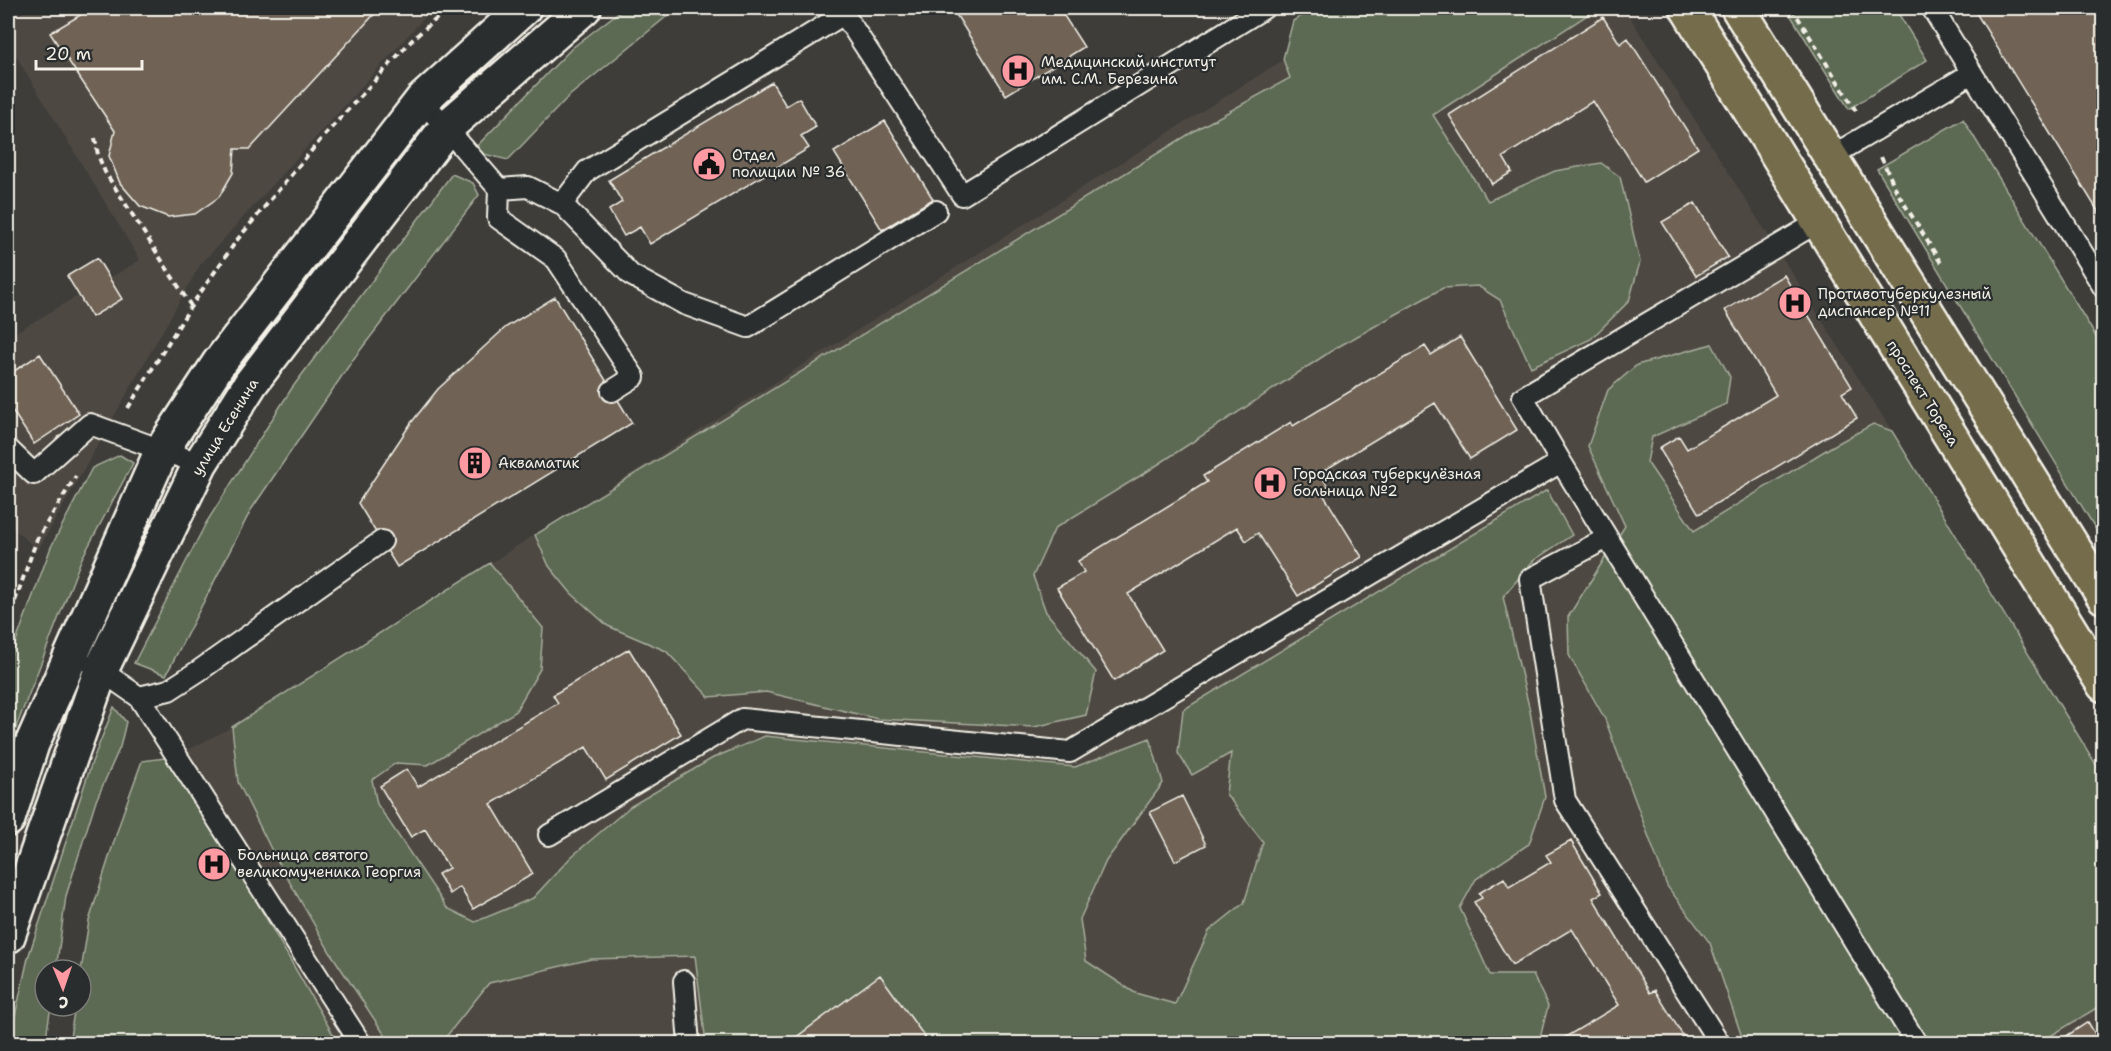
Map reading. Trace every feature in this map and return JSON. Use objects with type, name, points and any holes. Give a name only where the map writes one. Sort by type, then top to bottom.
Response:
[{"type":"main road","name":"проспект Тореза","points":[[1687,8],[2103,685]]},
{"type":"main road","points":[[1738,8],[2103,597]]},
{"type":"street","points":[[8,819],[32,744],[162,450],[219,363],[422,100],[524,8]]},
{"type":"street","name":"улица Есенина","points":[[8,936],[100,670],[200,464],[251,383],[447,127],[584,8]]},
{"type":"lane","points":[[562,204],[587,171],[842,11],[962,195],[1264,8]]},
{"type":"lane","points":[[1932,8],[2103,288]]},
{"type":"lane","points":[[1830,157],[1972,73]]},
{"type":"lane","points":[[422,100],[498,189],[498,218],[556,259],[634,377],[612,391]]},
{"type":"lane","points":[[498,189],[528,187],[562,204],[631,275],[684,304],[748,327],[936,211]]},
{"type":"lane","points":[[1818,222],[1523,397],[1917,1044]]},
{"type":"lane","points":[[8,449],[34,474],[90,424],[200,464]]},
{"type":"lane","points":[[549,835],[742,718],[1070,752],[1561,462]]},
{"type":"lane","points":[[1607,538],[1530,579],[1565,800],[1720,1044]]},
{"type":"lane","points":[[139,698],[169,690],[200,670],[382,541]]},
{"type":"lane","points":[[73,651],[139,698],[362,1044]]},
{"type":"lane","points":[[684,981],[688,1044]]},
{"type":"path","points":[[114,432],[191,306],[237,240],[322,138],[414,38],[449,8]]},
{"type":"path","points":[[1792,8],[1870,134],[1897,192],[1941,263]]},
{"type":"path","points":[[95,138],[98,155],[105,172],[191,306]]},
{"type":"path","points":[[8,621],[37,539],[80,471]]},
{"type":"path","points":[[8,594],[15,598]]},
{"type":"shaded area","points":[[29,8],[433,8],[200,265],[38,550],[8,524],[8,337],[79,295],[93,317],[122,299],[110,278],[140,260],[8,43],[8,23]]},
{"type":"shaded area","name":"Городская туберкулёзная больница №2","points":[[1365,8],[1624,8],[1892,431],[2103,776],[2103,1043],[78,1044],[85,1018],[93,1018],[93,984],[149,761],[175,757],[232,727]]},
{"type":"green space","points":[[624,8],[677,8],[568,97],[508,160],[484,154],[475,148],[572,48]]},
{"type":"green space","points":[[1314,8],[1595,8],[1433,115],[1488,201],[1555,171],[1601,163],[1620,177],[1640,262],[1629,301],[1591,339],[1531,367],[1500,300],[1478,286],[1443,288],[1336,348],[1148,471],[1055,528],[1033,576],[1046,612],[1096,672],[1086,715],[1034,727],[878,719],[766,692],[709,697],[666,651],[608,626],[571,593],[549,566],[535,535],[1199,128],[1290,78],[1283,59],[1293,21]]},
{"type":"green space","points":[[1786,8],[1895,8],[1927,60],[1849,109]]},
{"type":"green space","points":[[1963,119],[2103,348],[2103,541],[1877,169]]},
{"type":"green space","points":[[452,174],[473,183],[479,195],[352,361],[251,510],[166,675],[134,663],[206,523],[292,388]]},
{"type":"green space","points":[[1712,344],[1730,377],[1726,404],[1652,437],[1647,462],[1694,531],[1831,447],[1873,424],[1892,431],[2103,776],[2103,1004],[2039,1043],[1744,1043],[1710,943],[1667,886],[1605,719],[1569,655],[1568,617],[1625,526],[1588,446],[1608,390],[1637,365]]},
{"type":"green space","points":[[120,455],[133,463],[81,560],[8,748],[8,663],[51,547],[92,468]]},
{"type":"green space","points":[[1547,490],[1572,535],[1533,561],[1503,597],[1530,711],[1545,797],[1529,844],[1476,879],[1460,908],[1490,975],[1533,975],[1548,1006],[1540,1043],[706,1043],[695,956],[591,959],[489,983],[441,1043],[390,1043],[330,952],[274,855],[238,782],[232,727],[490,563],[543,628],[540,669],[515,712],[428,765],[396,763],[372,780],[377,804],[447,908],[475,922],[533,898],[571,857],[631,806],[713,758],[765,736],[1075,767],[1150,738],[1163,783],[1106,861],[1080,919],[1086,961],[1135,993],[1175,1004],[1209,931],[1244,903],[1263,842],[1226,794],[1231,753],[1192,775],[1178,753],[1183,710]]},
{"type":"green space","points":[[114,707],[126,722],[120,747],[95,803],[66,896],[58,958],[33,958],[33,1018],[49,1018],[45,1043],[9,1043],[28,958],[92,762]]},
{"type":"green space","points":[[165,758],[242,876],[338,1043],[69,1043],[73,1018],[93,1018],[93,958],[83,958],[89,921],[142,761]]},
{"type":"building","points":[[92,8],[380,8],[250,149],[235,149],[233,173],[219,197],[195,214],[168,217],[140,206],[120,183],[109,156],[115,131],[50,33]]},
{"type":"building","name":"Медицинский институт им. С.М. Березина","points":[[952,8],[1059,8],[1084,47],[1006,95]]},
{"type":"building","points":[[1973,8],[2098,8],[2104,16],[2104,221]]},
{"type":"building","points":[[1603,17],[1620,44],[1628,38],[1698,148],[1644,182],[1593,101],[1503,157],[1512,172],[1492,184],[1449,115]]},
{"type":"building","name":"Отдел полиции № 36","points":[[772,82],[786,106],[799,98],[816,127],[801,136],[809,148],[650,244],[640,227],[624,236],[609,210],[622,202],[609,180]]},
{"type":"building","points":[[885,121],[933,199],[882,230],[834,152]]},
{"type":"building","points":[[1695,203],[1728,257],[1696,276],[1662,222]]},
{"type":"building","points":[[97,258],[122,299],[92,317],[67,276]]},
{"type":"building","points":[[1784,275],[1852,387],[1842,393],[1857,418],[1699,514],[1659,448],[1679,436],[1687,449],[1776,395],[1725,310]]},
{"type":"building","name":"Акваматик","points":[[555,297],[632,423],[397,567],[358,503],[411,423],[438,389],[506,327]]},
{"type":"building","points":[[1460,337],[1517,430],[1470,459],[1435,403],[1320,473],[1330,490],[1323,494],[1362,557],[1298,596],[1258,533],[1246,541],[1237,527],[1128,594],[1163,650],[1114,681],[1057,588],[1084,572],[1078,561],[1207,482],[1203,476],[1291,422],[1293,426],[1425,346],[1431,355]]},
{"type":"building","points":[[40,354],[79,414],[34,444],[10,407],[8,409],[8,375]]},
{"type":"building","points":[[629,649],[681,734],[606,780],[586,747],[491,804],[533,874],[473,909],[460,887],[450,894],[438,874],[449,868],[425,829],[411,837],[380,786],[407,769],[418,787],[558,703],[553,695]]},
{"type":"building","points":[[1182,796],[1206,845],[1175,861],[1150,812]]},
{"type":"building","points":[[1571,841],[1602,893],[1593,898],[1650,993],[1655,990],[1688,1044],[1558,1044],[1557,1042],[1619,1005],[1572,929],[1512,965],[1474,902],[1482,898],[1479,893],[1504,878],[1509,887],[1551,862],[1546,855]]},
{"type":"building","points":[[880,975],[930,1044],[787,1044]]},
{"type":"building","points":[[2088,1022],[2101,1044],[2054,1044]]},
{"type":"place","name":"Медицинский институт им. С.М. Березина","points":[[1018,71]]},
{"type":"place","name":"Отдел полиции № 36","points":[[709,164]]},
{"type":"place","name":"Противотуберкулезный диспансер №11","points":[[1795,303]]},
{"type":"place","name":"Акваматик","points":[[475,463]]},
{"type":"place","name":"Городская туберкулёзная больница №2","points":[[1270,483]]},
{"type":"place","name":"Больница святого великомученика Георгия","points":[[214,864]]}]
